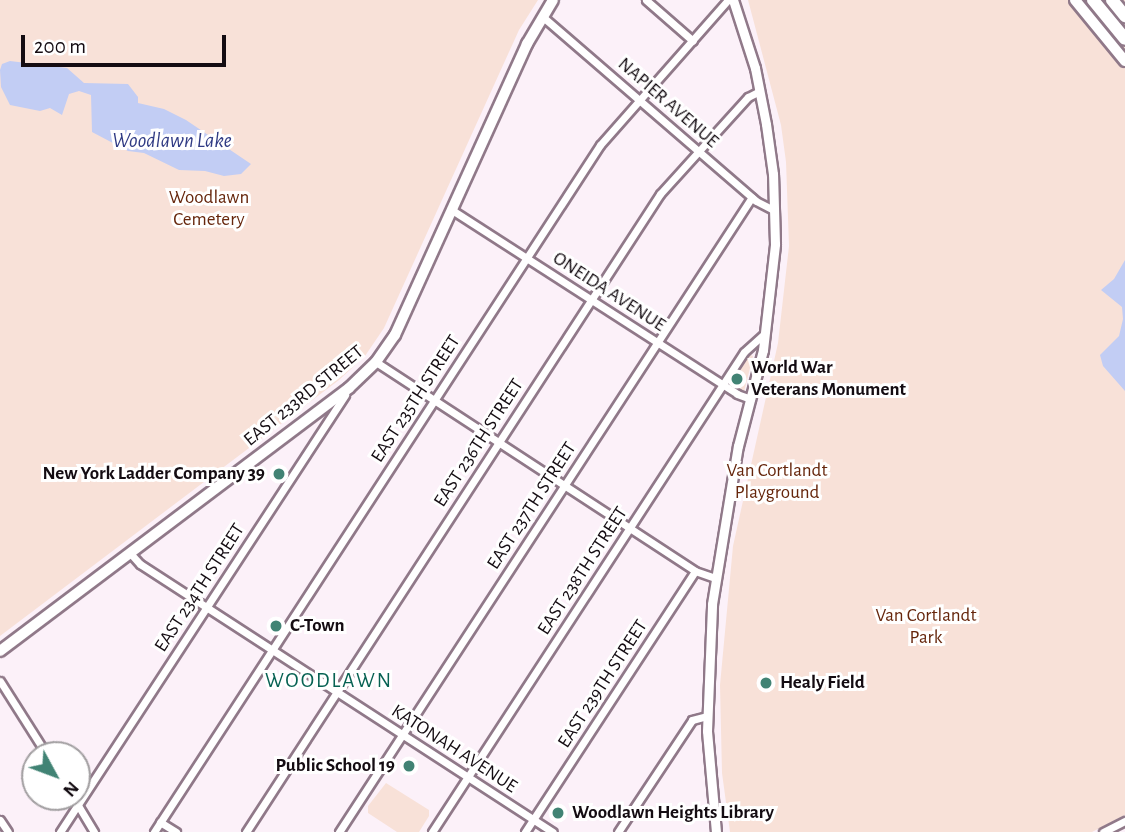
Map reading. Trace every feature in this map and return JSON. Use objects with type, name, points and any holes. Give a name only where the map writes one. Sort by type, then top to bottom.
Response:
[{"type":"highway","points":[[1093,0],[1125,39]]},
{"type":"highway","points":[[1112,0],[1125,16]]},
{"type":"main road","name":"EAST 233RD STREET","points":[[0,651],[349,388],[376,362],[395,335],[524,50],[553,0]]},
{"type":"main road","points":[[1075,0],[1125,61]]},
{"type":"street","points":[[646,0],[693,41]]},
{"type":"street","name":"EAST 235TH STREET","points":[[154,832],[600,145],[728,0]]},
{"type":"street","points":[[715,831],[708,716],[715,578],[738,446],[766,332],[773,278],[774,210],[771,158],[761,91],[733,0]]},
{"type":"street","name":"NAPIER AVENUE","points":[[542,17],[752,197],[774,210]]},
{"type":"street","name":"EAST 236TH STREET","points":[[246,832],[660,194],[748,97],[761,91]]},
{"type":"street","name":"EAST 237TH STREET","points":[[339,832],[752,197]]},
{"type":"street","name":"ONEIDA AVENUE","points":[[452,210],[723,385],[751,399]]},
{"type":"street","name":"EAST 238TH STREET","points":[[432,832],[747,349],[766,332]]},
{"type":"street","points":[[376,362],[432,402],[695,571],[715,578]]},
{"type":"street","name":"EAST 234TH STREET","points":[[91,785],[349,388]]},
{"type":"street","name":"KATONAH AVENUE","points":[[130,553],[140,564],[553,832]]},
{"type":"street","name":"EAST 239TH STREET","points":[[525,832],[695,571]]},
{"type":"street","points":[[0,681],[38,741]]},
{"type":"street","points":[[618,832],[692,720],[708,716]]},
{"type":"street","name":"EAST 234TH STREET","points":[[60,832],[74,811]]},
{"type":"street","points":[[82,811],[94,832]]},
{"type":"street","points":[[0,820],[8,832]]},
{"type":"street","points":[[1103,832],[1125,821]]},
{"type":"street","points":[[160,822],[176,832]]},
{"type":"green space","name":"Woodlawn Cemetery","points":[[0,0],[538,0],[519,30],[384,328],[365,356],[339,380],[0,636]]},
{"type":"green space","name":"Van Cortlandt Park","points":[[748,0],[1125,0],[1125,815],[1092,832],[730,832],[722,773],[720,685],[733,546],[778,343],[789,246],[786,162],[781,125]]},
{"type":"green space","points":[[746,353],[753,356],[744,392],[726,383]]},
{"type":"green space","points":[[386,783],[429,810],[429,816],[419,832],[397,832],[368,813],[368,806]]},
{"type":"water","name":"Woodlawn Lake","points":[[10,61],[67,68],[84,83],[128,84],[138,97],[138,103],[164,109],[186,120],[251,164],[241,174],[224,176],[205,171],[179,170],[144,153],[128,151],[92,132],[91,95],[79,91],[69,94],[62,115],[50,108],[40,111],[10,105],[1,87],[0,70],[2,64]]},
{"type":"water","points":[[1125,260],[1125,391],[1103,366],[1100,355],[1119,336],[1123,319],[1122,307],[1101,290],[1114,279]]},
{"type":"place","name":"World War Veterans Monument","points":[[737,379]]},
{"type":"place","name":"New York Ladder Company 39","points":[[279,474]]},
{"type":"place","name":"C-Town","points":[[276,626]]},
{"type":"place","name":"Healy Field","points":[[766,683]]},
{"type":"place","name":"Public School 19","points":[[409,766]]},
{"type":"place","name":"Woodlawn Heights Library","points":[[558,813]]},
{"type":"district","name":"WOODLAWN","points":[[329,681]]},
{"type":"park label","name":"Van Cortlandt Playground","points":[[777,482]]}]
